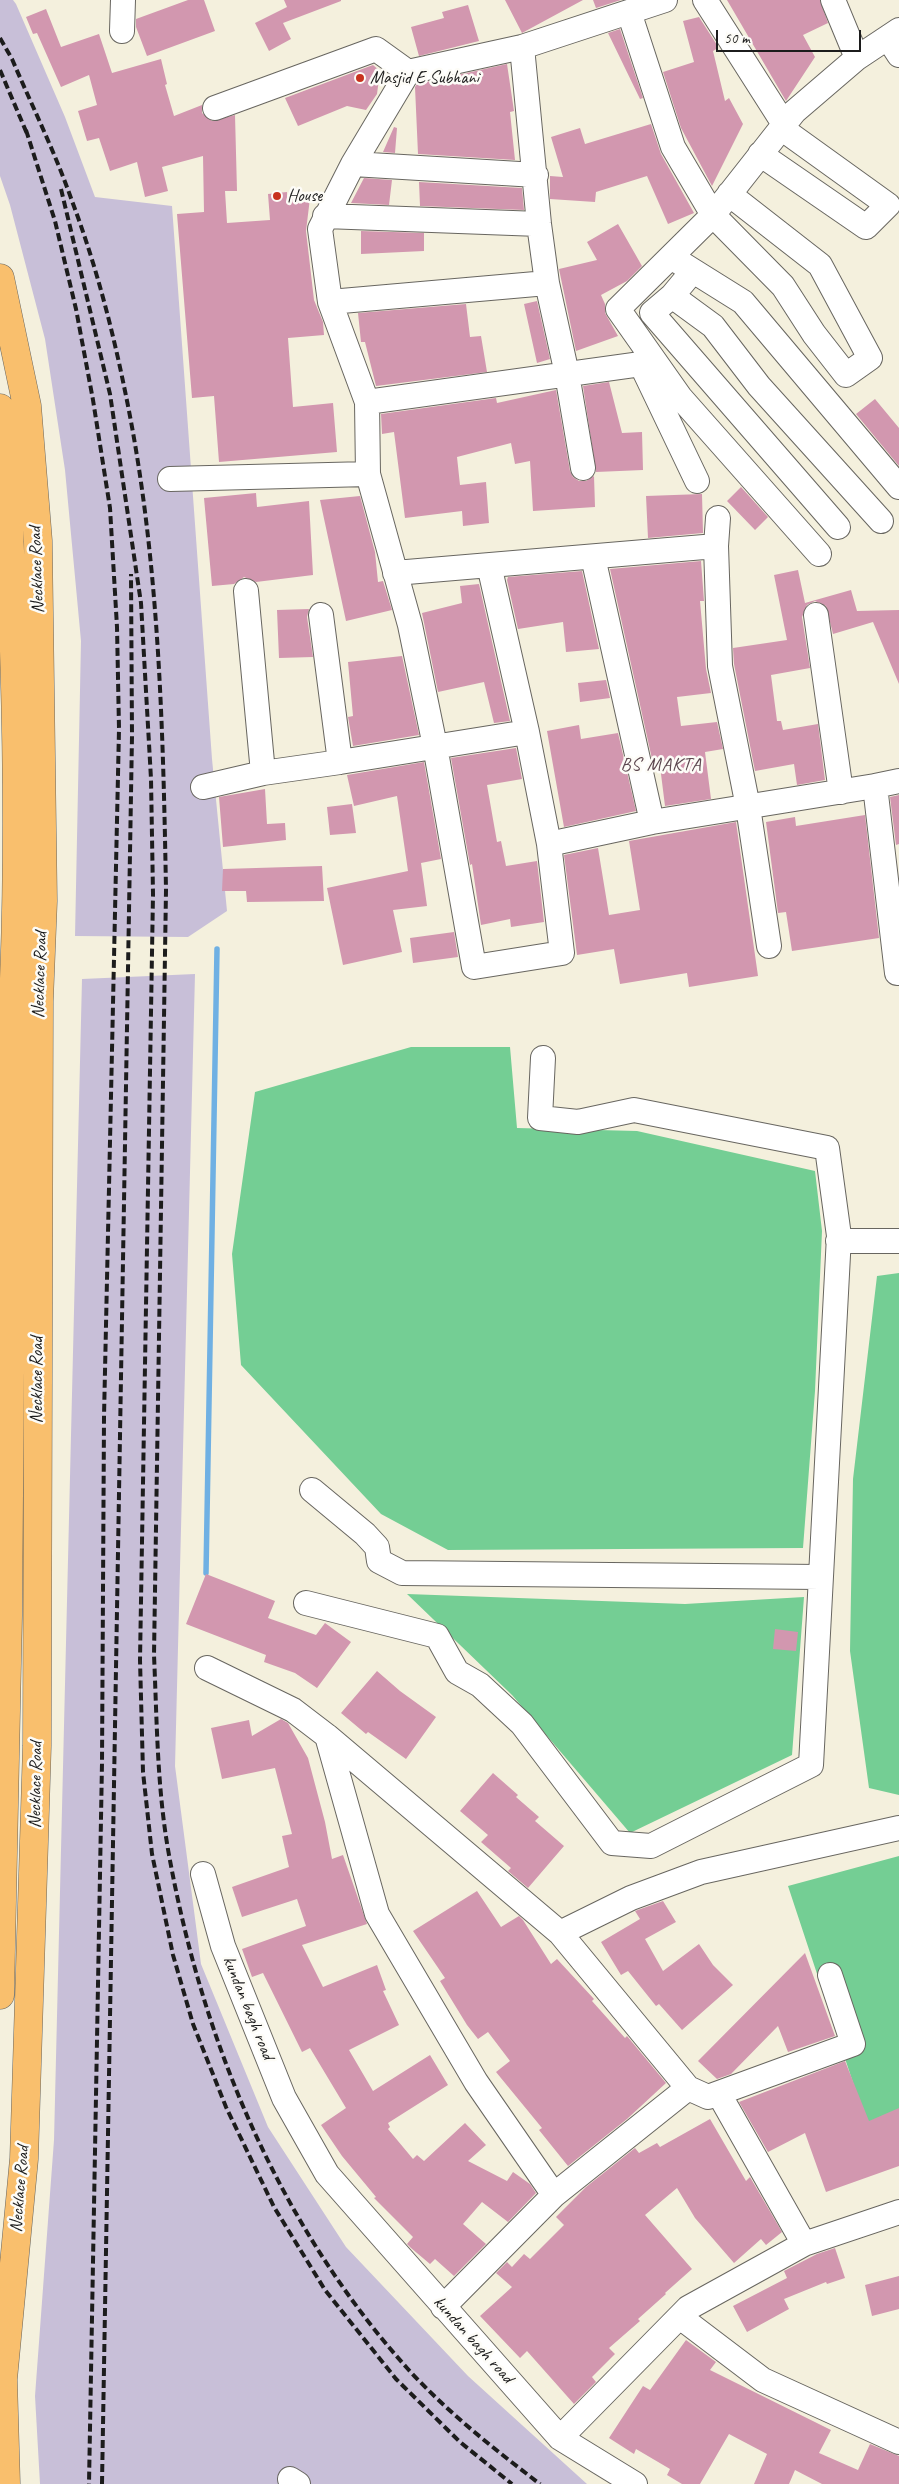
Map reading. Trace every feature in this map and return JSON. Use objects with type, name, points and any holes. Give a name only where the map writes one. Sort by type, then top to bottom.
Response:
[{"type":"main road","name":"Necklace Road","points":[[0,278],[27,406],[38,541],[30,903],[5,1384],[6,1745],[0,1995]]},
{"type":"main road","name":"Necklace Road","points":[[0,408],[3,423],[12,566],[30,903]]},
{"type":"main road","name":"Necklace Road","points":[[6,2484],[3,2379],[24,2159],[37,1746],[26,1001]]},
{"type":"main road","points":[[6,1745],[37,1746]]},
{"type":"main road","points":[[5,1819],[36,1819]]},
{"type":"street","points":[[122,31],[123,0]]},
{"type":"street","points":[[489,565],[527,732],[549,844],[562,953],[474,967],[435,746],[410,625],[368,474],[367,402],[330,302],[320,229],[324,216],[353,164],[408,72],[522,47],[665,0]]},
{"type":"street","points":[[705,0],[783,126],[888,205],[866,226],[760,154]]},
{"type":"street","points":[[833,0],[857,58]]},
{"type":"street","points":[[629,12],[673,147],[713,215],[783,286],[814,334],[846,375],[870,358],[820,265],[729,194]]},
{"type":"street","points":[[618,309],[713,215],[794,112],[857,58],[895,41]]},
{"type":"street","points":[[522,47],[536,175],[539,224],[548,283],[567,374],[583,468]]},
{"type":"street","points":[[215,108],[376,49],[408,72]]},
{"type":"street","points":[[353,164],[536,175]]},
{"type":"street","points":[[324,216],[539,224]]},
{"type":"street","points":[[672,256],[692,272],[743,302],[899,487]]},
{"type":"street","points":[[692,272],[672,296],[652,313],[838,527]]},
{"type":"street","points":[[330,302],[548,283]]},
{"type":"street","points":[[672,296],[713,326],[759,386],[882,521]]},
{"type":"street","points":[[618,309],[641,364],[697,481]]},
{"type":"street","points":[[618,309],[680,397],[819,554]]},
{"type":"street","points":[[367,402],[641,364]]},
{"type":"street","points":[[170,479],[368,474]]},
{"type":"street","points":[[718,518],[716,546],[720,666],[748,807],[769,946]]},
{"type":"street","points":[[395,573],[716,546]]},
{"type":"street","points":[[593,557],[652,822]]},
{"type":"street","points":[[246,591],[263,773]]},
{"type":"street","points":[[321,615],[340,762]]},
{"type":"street","points":[[816,615],[841,792]]},
{"type":"street","points":[[203,786],[263,773],[527,732]]},
{"type":"street","points":[[549,844],[652,822],[899,781]]},
{"type":"street","points":[[875,786],[897,973],[899,973]]},
{"type":"street","points":[[306,1603],[437,1636],[457,1672],[480,1685],[522,1724],[612,1843],[650,1846],[811,1765],[838,1241],[827,1148],[634,1110],[578,1122],[540,1118],[543,1058]]},
{"type":"street","points":[[838,1241],[899,1241]]},
{"type":"street","points":[[312,1490],[365,1534],[377,1547],[379,1561],[402,1572],[820,1576]]},
{"type":"street","points":[[207,1668],[293,1710],[327,1736],[560,1933],[705,2093],[804,2244]]},
{"type":"street","points":[[327,1736],[377,1914],[476,2082],[554,2195]]},
{"type":"street","points":[[560,1933],[631,1898],[701,1872],[899,1828]]},
{"type":"street","name":"kundan bagh road","points":[[203,1874],[224,1946],[284,2098],[327,2174],[560,2438],[635,2484]]},
{"type":"street","points":[[443,2307],[554,2195],[705,2093],[853,2044],[830,1975]]},
{"type":"street","points":[[560,2438],[688,2308],[804,2244],[899,2212]]},
{"type":"street","points":[[680,2317],[763,2380],[899,2442]]},
{"type":"shaded area","points":[[0,0],[13,0],[16,4],[65,117],[95,197],[172,206],[212,759],[227,911],[188,937],[75,936],[81,641],[65,470],[45,339],[10,205],[0,176]]},
{"type":"shaded area","points":[[195,974],[175,1766],[201,1964],[268,2127],[346,2247],[468,2376],[587,2484],[40,2484],[35,2396],[54,2140],[82,979]]},
{"type":"green space","points":[[411,1047],[510,1047],[517,1128],[637,1131],[815,1171],[822,1231],[815,1391],[803,1548],[448,1550],[381,1514],[241,1365],[232,1254],[255,1092]]},
{"type":"green space","points":[[899,1273],[899,1795],[869,1788],[850,1651],[853,1479],[877,1276]]},
{"type":"green space","points":[[407,1594],[685,1604],[804,1597],[792,1755],[630,1833],[512,1695]]},
{"type":"green space","points":[[899,1856],[899,2116],[866,2122],[788,1886]]},
{"type":"building","points":[[188,0],[204,0],[215,31],[147,56],[136,27],[136,19]]},
{"type":"building","points":[[284,0],[341,1],[283,23],[291,39],[269,51],[255,23],[287,7]]},
{"type":"building","points":[[505,0],[583,0],[522,33]]},
{"type":"building","points":[[593,0],[621,0],[596,8]]},
{"type":"building","points":[[727,0],[820,0],[828,23],[803,35],[815,57],[786,101]]},
{"type":"building","points":[[468,5],[479,41],[419,56],[411,27],[444,18],[442,12]]},
{"type":"building","points":[[46,9],[61,47],[99,34],[112,73],[161,59],[167,84],[165,85],[174,116],[202,105],[202,113],[212,121],[235,115],[237,191],[225,191],[227,223],[270,220],[268,194],[287,192],[287,199],[310,198],[306,231],[314,300],[323,322],[324,335],[288,338],[293,407],[333,403],[337,452],[219,462],[214,396],[192,398],[177,214],[204,212],[203,156],[162,167],[168,191],[145,197],[137,162],[110,171],[99,138],[87,141],[78,111],[97,105],[89,75],[61,87],[37,33],[33,34],[26,17]]},
{"type":"building","points":[[699,17],[718,48],[713,51],[725,101],[729,98],[743,124],[712,186],[681,128],[663,72],[694,62],[683,21]]},
{"type":"building","points":[[620,29],[643,98],[640,99],[608,33]]},
{"type":"building","points":[[507,64],[514,111],[510,112],[515,160],[418,154],[415,87],[417,84]]},
{"type":"building","points":[[373,65],[380,71],[377,94],[366,110],[347,106],[298,126],[285,98]]},
{"type":"building","points":[[651,124],[661,154],[694,213],[668,224],[647,176],[596,192],[595,202],[550,199],[550,176],[563,177],[551,137],[580,128],[585,144]]},
{"type":"building","points":[[394,127],[397,128],[395,153],[383,152]]},
{"type":"building","points":[[364,178],[392,180],[389,205],[351,203]]},
{"type":"building","points":[[419,182],[522,188],[524,210],[420,206]]},
{"type":"building","points":[[618,224],[642,266],[627,281],[601,295],[605,304],[605,313],[618,336],[576,351],[559,269],[597,260],[587,242]]},
{"type":"building","points":[[361,231],[424,233],[424,251],[361,254]]},
{"type":"building","points":[[537,301],[550,359],[537,363],[524,304]]},
{"type":"building","points":[[466,304],[470,337],[481,336],[487,372],[376,386],[365,342],[361,342],[358,313]]},
{"type":"building","points":[[609,382],[622,433],[642,432],[643,470],[596,472],[583,386]]},
{"type":"building","points":[[556,390],[570,471],[573,477],[579,481],[586,481],[594,476],[595,507],[533,511],[530,461],[515,464],[511,443],[457,457],[460,485],[486,482],[489,523],[463,526],[462,511],[405,518],[394,432],[382,434],[381,414],[496,398],[497,403]]},
{"type":"building","points":[[875,399],[899,428],[899,466],[856,414]]},
{"type":"building","points":[[741,487],[768,517],[755,530],[727,501]]},
{"type":"building","points":[[256,493],[257,507],[309,501],[313,575],[256,582],[244,577],[234,584],[212,586],[204,498]]},
{"type":"building","points":[[702,494],[703,533],[648,538],[646,496]]},
{"type":"building","points":[[360,496],[375,552],[378,582],[383,581],[392,610],[346,621],[320,500]]},
{"type":"building","points":[[701,561],[704,601],[700,601],[706,669],[711,693],[677,697],[681,726],[717,722],[723,749],[705,752],[711,799],[665,806],[659,758],[652,759],[610,569]]},
{"type":"building","points":[[798,570],[805,603],[851,590],[857,611],[899,610],[899,684],[873,622],[833,634],[826,606],[815,601],[807,605],[802,617],[810,668],[771,675],[777,721],[781,721],[783,730],[818,724],[825,780],[797,785],[794,764],[755,771],[734,664],[733,648],[787,640],[774,575]]},
{"type":"building","points":[[582,571],[599,649],[566,652],[563,622],[518,629],[507,580],[508,577]]},
{"type":"building","points":[[479,584],[510,721],[494,723],[484,682],[438,692],[422,613],[462,603],[460,586]]},
{"type":"building","points":[[309,609],[307,617],[313,657],[279,658],[277,610]]},
{"type":"building","points":[[402,656],[419,735],[353,746],[348,717],[353,716],[348,662]]},
{"type":"building","points":[[606,680],[610,698],[580,702],[578,683]]},
{"type":"building","points":[[579,725],[581,739],[618,733],[636,811],[564,827],[547,731]]},
{"type":"building","points":[[516,748],[522,779],[487,785],[497,842],[501,841],[506,866],[537,861],[544,922],[511,927],[510,919],[481,925],[472,864],[470,865],[451,758]]},
{"type":"building","points":[[424,762],[441,859],[421,863],[427,906],[393,910],[402,952],[343,965],[327,888],[408,871],[397,796],[354,806],[347,775]]},
{"type":"building","points":[[265,789],[267,824],[285,823],[286,840],[223,847],[219,797]]},
{"type":"building","points":[[899,795],[899,844],[896,845],[890,797]]},
{"type":"building","points":[[352,804],[356,833],[330,835],[327,807]]},
{"type":"building","points":[[865,815],[879,938],[792,951],[786,912],[778,913],[766,822],[795,817],[796,826]]},
{"type":"building","points":[[736,822],[758,976],[689,987],[687,973],[620,984],[614,949],[577,955],[564,855],[598,848],[609,915],[640,910],[629,841]]},
{"type":"building","points":[[322,866],[324,901],[247,902],[246,891],[222,891],[223,869]]},
{"type":"building","points":[[454,932],[458,957],[413,963],[410,938]]},
{"type":"building","points":[[206,1574],[275,1601],[268,1618],[316,1635],[325,1623],[351,1642],[317,1688],[295,1673],[264,1662],[266,1655],[186,1624]]},
{"type":"building","points":[[775,1629],[798,1632],[796,1651],[773,1649]]},
{"type":"building","points":[[377,1671],[400,1691],[436,1717],[406,1759],[368,1732],[366,1734],[341,1713]]},
{"type":"building","points":[[281,1719],[288,1723],[308,1758],[325,1822],[332,1859],[343,1855],[367,1924],[302,1945],[323,1987],[377,1965],[386,1990],[383,1991],[399,2025],[349,2050],[373,2091],[430,2055],[448,2085],[388,2123],[390,2127],[388,2129],[413,2159],[417,2155],[424,2161],[465,2123],[486,2145],[468,2161],[507,2181],[513,2172],[530,2184],[536,2193],[508,2222],[482,2202],[463,2224],[486,2244],[454,2276],[435,2259],[430,2264],[407,2244],[413,2237],[374,2198],[376,2197],[342,2156],[321,2125],[346,2108],[310,2048],[302,2052],[263,1973],[252,1977],[242,1949],[306,1926],[297,1899],[242,1917],[232,1887],[289,1867],[282,1836],[292,1834],[275,1768],[222,1779],[211,1728],[249,1720],[252,1736]]},
{"type":"building","points":[[493,1773],[539,1817],[535,1821],[564,1846],[528,1888],[508,1871],[511,1868],[481,1842],[488,1835],[460,1811]]},
{"type":"building","points":[[477,1891],[501,1927],[519,1916],[523,1920],[551,1964],[557,1959],[594,1999],[592,2001],[625,2038],[627,2036],[666,2083],[627,2119],[568,2166],[539,2130],[542,2128],[496,2072],[510,2061],[488,2032],[478,2039],[467,2025],[440,1981],[445,1978],[413,1931]]},
{"type":"building","points":[[663,1901],[676,1922],[645,1939],[663,1971],[699,1944],[713,1965],[733,1985],[682,2030],[659,2004],[656,2006],[628,1971],[621,1975],[601,1942],[640,1919],[635,1911]]},
{"type":"building","points":[[805,1953],[835,2036],[788,2052],[778,2026],[731,2074],[717,2079],[698,2061]]},
{"type":"building","points":[[845,2061],[869,2121],[899,2108],[899,2166],[826,2192],[805,2133],[768,2152],[739,2102]]},
{"type":"building","points":[[710,2119],[746,2181],[750,2177],[782,2232],[766,2245],[761,2239],[734,2263],[695,2218],[677,2188],[645,2215],[692,2269],[638,2319],[640,2321],[609,2348],[615,2354],[592,2377],[596,2382],[574,2404],[527,2351],[520,2358],[480,2316],[512,2287],[496,2273],[507,2262],[512,2267],[524,2254],[530,2259],[564,2225],[556,2217],[586,2187],[635,2148],[639,2153],[657,2143],[660,2147]]},
{"type":"building","points":[[835,2248],[845,2278],[827,2284],[826,2282],[784,2299],[789,2309],[747,2332],[733,2306],[787,2278],[784,2271],[817,2254]]},
{"type":"building","points":[[899,2276],[899,2309],[872,2316],[865,2285]]},
{"type":"building","points":[[686,2340],[716,2362],[710,2370],[831,2430],[819,2453],[858,2470],[870,2444],[899,2456],[899,2484],[822,2484],[795,2470],[789,2484],[754,2484],[767,2454],[729,2434],[700,2484],[682,2484],[667,2475],[670,2469],[636,2449],[634,2454],[609,2438],[643,2386],[650,2390]]},
{"type":"waterway","points":[[206,1573],[217,949]]},
{"type":"railway","points":[[0,38],[12,59],[58,165],[88,247],[109,319],[136,452],[152,577],[161,702],[166,890],[154,1655],[162,1805],[169,1855],[184,1925],[203,1994],[225,2062],[253,2128],[284,2192],[321,2254],[361,2313],[422,2384],[471,2429],[540,2484]]},
{"type":"railway","points":[[0,70],[28,136]]},
{"type":"railway","points":[[26,130],[55,221],[76,309],[93,400],[110,508],[117,627],[119,729],[104,1417],[102,1763],[89,2484]]},
{"type":"railway","points":[[61,189],[110,394],[141,603],[151,779],[153,894],[140,1660],[143,1772],[152,1854],[173,1955],[193,2024],[226,2107],[274,2207],[325,2290],[396,2379],[460,2442],[512,2484]]},
{"type":"railway","points":[[102,2484],[132,736],[131,574]]},
{"type":"place","name":"Masjid E Subhani","points":[[360,78]]},
{"type":"place","name":"House","points":[[277,196]]},
{"type":"district","name":"BS MAKTA","points":[[661,765]]}]
